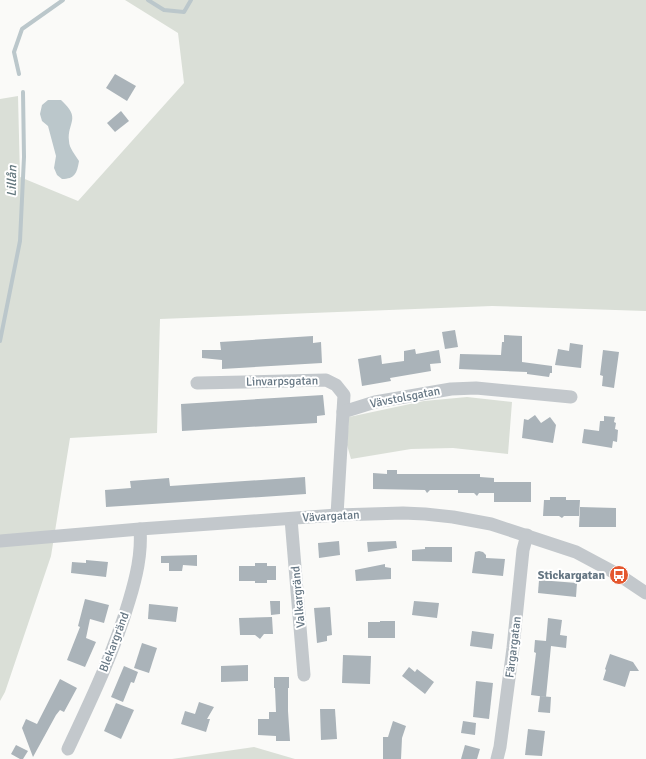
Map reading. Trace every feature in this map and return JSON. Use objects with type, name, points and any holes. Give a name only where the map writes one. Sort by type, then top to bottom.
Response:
[{"type":"street","name":"Linvarpsgatan","points":[[197,383],[326,380],[336,385],[344,395],[343,412]]},
{"type":"street","name":"Vävstolsgatan","points":[[343,412],[375,402],[451,389],[476,388],[571,397]]},
{"type":"street","points":[[337,515],[343,412]]},
{"type":"street","name":"Vävargatan","points":[[0,541],[337,515],[403,513],[453,517],[491,524],[576,552],[619,575],[646,593]]},
{"type":"street","name":"Valkargränd","points":[[291,519],[304,675]]},
{"type":"street","name":"Blekargränd","points":[[68,749],[120,631],[136,578],[141,540],[140,529]]},
{"type":"street","name":"Färgargatan","points":[[497,759],[500,747],[513,648],[523,550],[527,535]]},
{"type":"shaded area","points":[[125,0],[646,0],[646,311],[492,306],[160,319],[157,433],[70,438],[51,556],[5,692],[0,701],[0,99],[18,96],[20,177],[78,201],[184,83],[178,33]]},
{"type":"shaded area","points":[[48,100],[61,100],[71,112],[72,120],[69,144],[79,161],[75,174],[70,178],[62,179],[57,175],[54,168],[56,156],[48,126],[42,121],[40,114],[42,105]]},
{"type":"shaded area","points":[[467,397],[512,402],[508,454],[453,448],[411,449],[351,459],[347,445],[349,417],[424,401]]},
{"type":"shaded area","points":[[254,747],[295,759],[172,759]]},
{"type":"building","points":[[115,74],[136,86],[127,101],[106,88]]},
{"type":"building","points":[[121,111],[129,121],[115,132],[107,123]]},
{"type":"building","points":[[455,330],[458,347],[445,349],[442,332]]},
{"type":"building","points":[[504,335],[522,336],[522,362],[552,366],[552,373],[550,373],[549,377],[527,374],[527,372],[459,369],[460,354],[501,355]]},
{"type":"building","points":[[313,336],[313,343],[321,342],[322,363],[222,369],[222,360],[202,358],[202,350],[221,350],[220,342]]},
{"type":"building","points":[[570,343],[583,345],[581,368],[555,365],[558,349],[569,351]]},
{"type":"building","points":[[415,349],[416,354],[439,350],[441,363],[430,364],[431,371],[390,378],[391,381],[362,386],[358,359],[381,355],[382,364],[404,361],[404,351]]},
{"type":"building","points":[[603,350],[619,352],[614,388],[602,386],[603,376],[600,375]]},
{"type":"building","points":[[323,395],[325,415],[317,416],[317,423],[182,431],[181,404]]},
{"type":"building","points":[[535,415],[541,423],[550,417],[556,425],[553,443],[522,438],[524,419],[528,420]]},
{"type":"building","points":[[604,416],[615,417],[615,429],[618,430],[617,442],[613,441],[612,448],[582,443],[584,429],[599,431],[600,421],[604,421]]},
{"type":"building","points":[[387,470],[397,470],[397,474],[480,474],[480,477],[494,478],[494,482],[531,482],[531,502],[494,502],[494,493],[479,493],[477,496],[474,493],[458,493],[458,490],[430,490],[427,493],[425,490],[373,489],[373,473],[387,474]]},
{"type":"building","points":[[305,477],[306,494],[106,507],[105,490],[131,488],[130,481],[169,478],[170,486]]},
{"type":"building","points":[[550,497],[566,497],[566,500],[580,500],[579,516],[564,516],[562,518],[559,516],[543,516],[544,500],[550,500]]},
{"type":"building","points":[[580,507],[616,508],[616,527],[579,527]]},
{"type":"building","points":[[339,541],[340,555],[319,558],[318,543]]},
{"type":"building","points":[[396,541],[397,548],[368,552],[367,542]]},
{"type":"building","points":[[425,547],[452,547],[452,562],[412,561],[412,550],[425,549]]},
{"type":"building","points":[[479,551],[486,555],[486,558],[505,559],[503,576],[472,573],[475,552]]},
{"type":"building","points":[[197,555],[197,566],[183,565],[182,571],[169,571],[169,563],[161,563],[161,556]]},
{"type":"building","points":[[86,560],[108,562],[106,577],[71,573],[72,562],[86,563]]},
{"type":"building","points":[[255,563],[267,563],[267,566],[276,566],[276,580],[267,580],[267,583],[239,581],[239,566],[255,566]]},
{"type":"building","points":[[385,564],[385,567],[391,568],[391,579],[356,581],[355,570]]},
{"type":"building","points":[[539,580],[577,583],[576,597],[538,593]]},
{"type":"building","points":[[85,599],[109,605],[104,623],[90,619],[86,638],[96,642],[85,667],[67,660],[80,627],[78,626]]},
{"type":"building","points":[[270,601],[280,601],[280,614],[271,615]]},
{"type":"building","points":[[414,601],[439,603],[437,618],[412,615]]},
{"type":"building","points":[[149,604],[178,607],[176,622],[148,619]]},
{"type":"building","points":[[330,607],[332,635],[327,636],[327,641],[317,643],[314,608]]},
{"type":"building","points":[[272,617],[273,634],[264,634],[260,639],[255,635],[240,635],[239,618]]},
{"type":"building","points":[[548,618],[562,620],[560,635],[567,636],[566,648],[551,646],[546,697],[531,695],[536,653],[534,652],[535,640],[546,641]]},
{"type":"building","points":[[395,621],[395,638],[368,638],[368,622]]},
{"type":"building","points":[[472,631],[494,634],[492,649],[470,646]]},
{"type":"building","points":[[142,643],[157,648],[149,673],[134,668]]},
{"type":"building","points":[[610,654],[633,662],[639,671],[630,671],[625,687],[603,680]]},
{"type":"building","points":[[343,655],[371,656],[370,684],[342,683]]},
{"type":"building","points":[[248,665],[248,681],[221,682],[221,666]]},
{"type":"building","points":[[124,666],[138,672],[134,683],[131,682],[123,702],[111,697]]},
{"type":"building","points":[[409,667],[415,672],[417,669],[434,682],[425,694],[402,676]]},
{"type":"building","points":[[274,677],[289,677],[288,711],[290,741],[276,741],[276,736],[258,735],[258,719],[269,719],[269,712],[276,712]]},
{"type":"building","points":[[60,679],[77,688],[64,712],[60,710],[56,715],[33,757],[22,728],[26,719],[37,724]]},
{"type":"building","points":[[476,681],[493,683],[489,719],[473,717]]},
{"type":"building","points":[[540,696],[551,697],[550,713],[538,712]]},
{"type":"building","points":[[199,702],[214,707],[207,719],[210,719],[206,732],[181,724],[185,711],[195,714]]},
{"type":"building","points":[[116,703],[134,710],[121,739],[104,731]]},
{"type":"building","points":[[320,709],[335,709],[337,739],[321,740]]},
{"type":"building","points":[[393,721],[406,726],[402,738],[401,759],[383,759],[383,737],[388,737]]},
{"type":"building","points":[[463,721],[476,723],[475,735],[461,733]]},
{"type":"building","points":[[528,729],[545,731],[542,756],[525,755]]},
{"type":"building","points":[[16,745],[28,751],[23,759],[11,754]]},
{"type":"building","points":[[465,745],[480,749],[477,759],[461,759]]},
{"type":"waterway","name":"Lillån","points":[[19,74],[14,52],[22,29],[63,0]]},
{"type":"waterway","name":"Lillån","points":[[148,0],[164,10],[184,12],[191,0]]},
{"type":"waterway","name":"Lillån","points":[[0,341],[20,241],[24,157],[23,92]]},
{"type":"place","name":"Stickargatan","points":[[619,575]]}]
